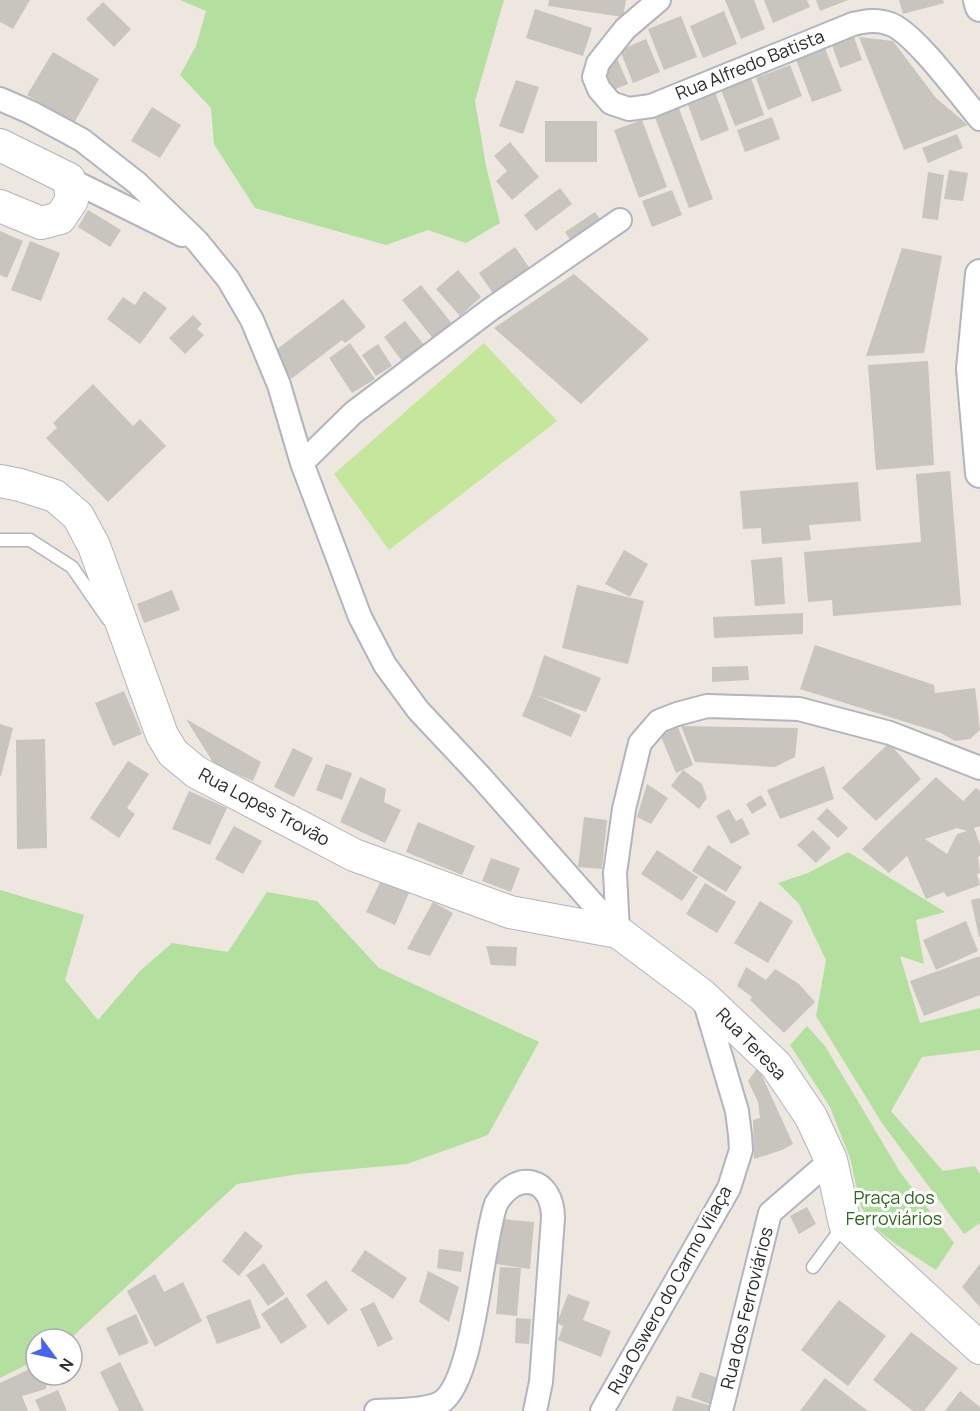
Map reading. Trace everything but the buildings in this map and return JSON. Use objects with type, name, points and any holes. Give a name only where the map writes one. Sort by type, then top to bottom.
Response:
[{"type":"main road","points":[[0,146],[69,179],[72,200],[60,218],[41,223],[0,206]]},
{"type":"main road","name":"Rua Lopes Trovão","points":[[0,481],[55,496],[78,516],[94,546],[162,735],[173,753],[196,772],[365,859],[510,912],[618,932]]},
{"type":"main road","name":"Rua Teresa","points":[[618,932],[702,995],[776,1065],[812,1117],[831,1160],[845,1224]]},
{"type":"main road","points":[[845,1224],[980,1348]]},
{"type":"street","name":"Rua Alfredo Batista","points":[[658,0],[625,29],[598,63],[594,77],[598,89],[611,103],[629,109],[651,106],[853,24],[875,20],[892,24],[911,37],[980,119]]},
{"type":"street","points":[[978,0],[980,7]]},
{"type":"street","points":[[0,99],[82,140],[137,183],[197,241],[228,279],[252,320],[279,385],[302,463],[360,617],[385,665],[418,710],[480,776],[618,932]]},
{"type":"street","points":[[69,179],[197,241]]},
{"type":"street","points":[[302,463],[353,413],[491,309],[620,220]]},
{"type":"street","points":[[980,274],[970,369],[980,473]]},
{"type":"street","points":[[618,932],[615,873],[624,809],[640,743],[659,722],[706,706],[800,709],[890,733],[980,768]]},
{"type":"street","name":"Rua Oswero do Carmo Vilaça","points":[[602,1411],[729,1188],[741,1150],[736,1111],[702,995]]},
{"type":"street","name":"Rua dos Ferroviários","points":[[722,1411],[770,1213],[831,1160]]},
{"type":"street","points":[[376,1411],[430,1407],[440,1403],[452,1393],[469,1340],[496,1204],[504,1191],[510,1187],[533,1182],[542,1187],[552,1203],[553,1210],[541,1382],[535,1411]]},
{"type":"lane","points":[[0,540],[30,540],[72,567],[135,658]]},
{"type":"lane","points":[[813,1267],[845,1224]]},
{"type":"green space","points":[[180,0],[504,0],[475,101],[486,166],[500,223],[466,243],[428,230],[386,245],[255,208],[214,144],[211,108],[180,75],[196,46],[206,11]]},
{"type":"green space","points":[[484,343],[557,421],[389,550],[334,474]]},
{"type":"green space","points":[[848,852],[945,912],[916,920],[924,964],[900,956],[920,1023],[980,1008],[980,1050],[922,1057],[891,1111],[943,1171],[975,1166],[980,1174],[980,1223],[964,1234],[882,1123],[816,1016],[826,960],[799,904],[778,883],[808,873]]},
{"type":"green space","points":[[0,890],[84,915],[65,980],[98,1020],[140,971],[172,943],[228,952],[267,892],[317,901],[379,968],[539,1042],[488,1135],[407,1164],[299,1174],[237,1184],[83,1327],[24,1327],[24,1366],[0,1378]]},
{"type":"green space","name":"Praça dos Ferroviários","points":[[807,1026],[825,1046],[900,1172],[954,1243],[936,1270],[875,1228],[861,1207],[850,1158],[830,1107],[790,1045]]}]
